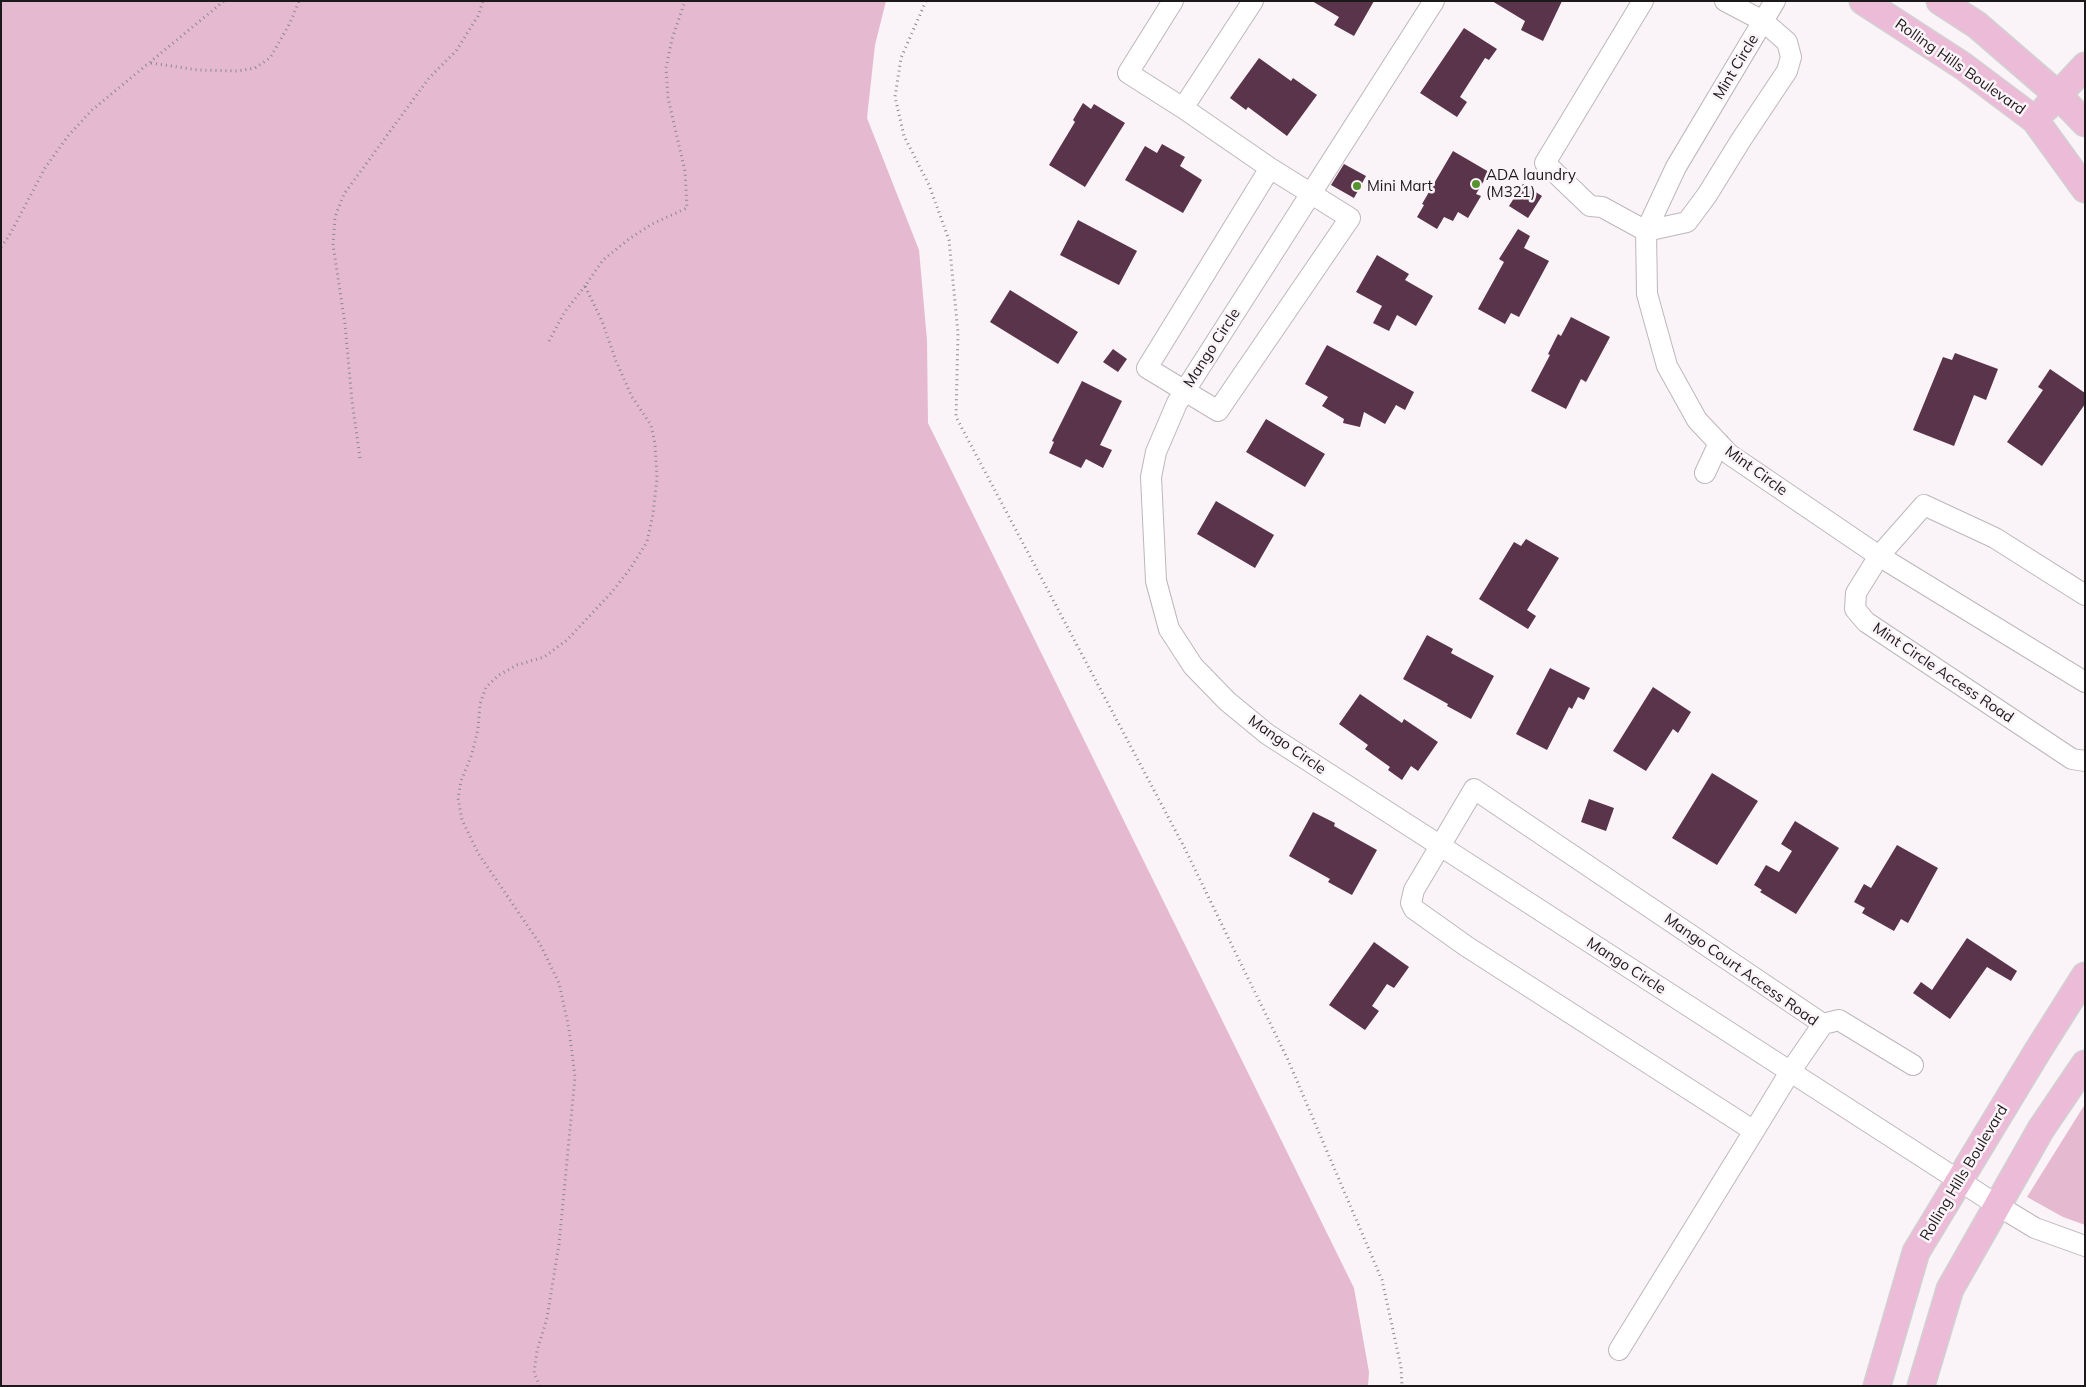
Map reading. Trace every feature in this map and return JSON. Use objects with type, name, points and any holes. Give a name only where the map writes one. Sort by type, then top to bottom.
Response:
[{"type":"main road","name":"Rolling Hills Boulevard","points":[[1863,1],[1963,66],[2035,120],[2085,189]]},
{"type":"main road","points":[[1940,1],[1977,25],[2058,95],[2085,123],[2060,156]]},
{"type":"main road","points":[[2035,120],[2085,66]]},
{"type":"main road","name":"Rolling Hills Boulevard","points":[[1877,1386],[1916,1252],[2085,976]]},
{"type":"main road","points":[[1921,1386],[1950,1289],[2041,1129],[2085,1064]]},
{"type":"street","points":[[1173,1],[1128,73],[1270,168],[1350,218],[1218,411],[1147,368],[1270,168]]},
{"type":"street","points":[[1183,108],[1253,1]]},
{"type":"street","name":"Mango Circle","points":[[1434,1],[1185,390],[1177,403],[1156,452],[1150,477],[1156,581],[1169,629],[1193,666],[1227,701],[1267,734],[1997,1205],[2035,1228],[2085,1246]]},
{"type":"street","points":[[1643,1],[1545,163],[1590,206],[1602,207],[1646,231],[1687,222],[1707,195],[1740,140],[1787,71],[1792,57],[1787,42],[1763,21],[1726,1]]},
{"type":"street","name":"Mint Circle","points":[[1775,1],[1676,167],[1646,231],[1647,294],[1667,366],[1697,420],[1729,454],[1879,556],[2085,682]]},
{"type":"street","points":[[1705,473],[1719,443]]},
{"type":"street","name":"Mint Circle Access Road","points":[[2085,595],[1995,538],[1924,505],[1879,556],[1856,593],[1855,608],[1866,622],[2072,760],[2085,761]]},
{"type":"street","name":"Mango Court Access Road","points":[[1440,846],[1474,789],[1823,1024],[1790,1072],[1619,1350]]},
{"type":"street","points":[[1440,846],[1414,890],[1411,903],[1414,909],[1466,946],[1754,1131]]},
{"type":"street","points":[[1823,1024],[1839,1020],[1913,1065]]},
{"type":"path","points":[[1,246],[9,236],[23,206],[45,168],[68,136],[92,110],[224,1]]},
{"type":"path","points":[[150,62],[198,70],[238,71],[255,68],[270,58],[300,1]]},
{"type":"path","points":[[360,458],[352,401],[345,324],[333,246],[335,217],[344,194],[428,78],[456,51],[478,16],[483,1]]},
{"type":"path","points":[[549,340],[564,313],[603,260],[629,239],[652,224],[687,208],[685,171],[668,98],[666,68],[672,39],[685,1]]},
{"type":"path","points":[[926,1],[901,58],[895,97],[904,136],[929,185],[949,240],[958,333],[956,416],[1183,845],[1288,1060],[1382,1280],[1401,1367],[1402,1386]]},
{"type":"path","points":[[540,1386],[534,1373],[559,1244],[575,1077],[573,1058],[558,983],[540,944],[478,853],[462,820],[458,798],[461,781],[472,754],[478,729],[480,704],[486,687],[499,675],[517,665],[544,657],[567,640],[611,593],[630,569],[647,542],[654,514],[657,478],[655,444],[651,425],[632,397],[616,361],[602,320],[585,286]]},
{"type":"shaded area","points":[[1,1],[886,1],[875,45],[867,118],[919,250],[927,340],[928,423],[1354,1288],[1369,1372],[1368,1386],[1,1386]]},
{"type":"shaded area","points":[[2085,1104],[2085,1225],[2063,1217],[2027,1197]]},
{"type":"building","points":[[1312,1],[1374,1],[1354,36],[1334,25],[1339,17]]},
{"type":"building","points":[[1492,1],[1562,1],[1543,41],[1521,30],[1525,21]]},
{"type":"building","points":[[1464,28],[1497,49],[1489,60],[1485,58],[1460,97],[1467,102],[1457,117],[1420,93]]},
{"type":"building","points":[[1259,58],[1291,81],[1293,78],[1317,95],[1287,136],[1248,107],[1246,110],[1230,98]]},
{"type":"building","points":[[1083,103],[1091,109],[1094,104],[1125,123],[1085,187],[1049,165],[1075,122],[1073,120]]},
{"type":"building","points":[[1162,144],[1185,157],[1180,166],[1202,180],[1183,213],[1125,180],[1145,146],[1157,153]]},
{"type":"building","points":[[1453,151],[1489,172],[1476,194],[1481,196],[1468,218],[1458,212],[1453,221],[1444,217],[1437,229],[1417,217],[1424,205],[1422,204]]},
{"type":"building","points":[[1344,164],[1366,176],[1354,198],[1331,185]]},
{"type":"building","points":[[1523,184],[1542,196],[1528,218],[1509,206]]},
{"type":"building","points":[[1078,220],[1137,251],[1119,285],[1060,255]]},
{"type":"building","points":[[1518,229],[1530,236],[1524,248],[1549,261],[1519,317],[1511,313],[1505,324],[1478,309],[1504,262],[1499,259]]},
{"type":"building","points":[[1377,255],[1409,274],[1405,280],[1433,296],[1416,326],[1397,315],[1389,331],[1373,323],[1382,306],[1356,292]]},
{"type":"building","points":[[1010,290],[1078,332],[1058,364],[990,322]]},
{"type":"building","points":[[1571,317],[1610,337],[1586,382],[1581,379],[1566,409],[1531,391],[1550,355],[1548,354],[1558,334],[1561,336]]},
{"type":"building","points":[[1327,345],[1414,392],[1405,410],[1396,405],[1385,424],[1364,412],[1360,427],[1343,423],[1344,419],[1322,406],[1328,397],[1305,384]]},
{"type":"building","points":[[1113,349],[1127,359],[1118,372],[1103,362]]},
{"type":"building","points":[[1955,353],[1998,369],[1986,400],[1974,395],[1954,446],[1913,430],[1943,357],[1952,360]]},
{"type":"building","points":[[2050,369],[2085,393],[2085,404],[2042,466],[2007,442],[2043,390],[2038,387]]},
{"type":"building","points":[[1082,381],[1122,401],[1100,445],[1112,450],[1103,468],[1086,459],[1081,468],[1049,453],[1054,442],[1052,441]]},
{"type":"building","points":[[1266,419],[1325,454],[1305,487],[1246,452]]},
{"type":"building","points":[[1216,501],[1274,535],[1255,568],[1197,534]]},
{"type":"building","points":[[1526,539],[1559,558],[1527,610],[1536,616],[1528,629],[1479,599],[1514,542],[1521,546]]},
{"type":"building","points":[[1427,635],[1453,649],[1451,653],[1494,676],[1471,719],[1403,679]]},
{"type":"building","points":[[1550,668],[1590,688],[1584,700],[1578,697],[1572,709],[1569,707],[1547,750],[1516,734]]},
{"type":"building","points":[[1653,687],[1691,712],[1678,733],[1673,729],[1646,771],[1613,751]]},
{"type":"building","points":[[1360,694],[1402,723],[1404,719],[1438,742],[1418,771],[1411,766],[1402,780],[1388,770],[1390,767],[1365,749],[1368,745],[1339,724]]},
{"type":"building","points":[[1712,773],[1758,801],[1717,865],[1672,838]]},
{"type":"building","points":[[1589,799],[1614,808],[1606,831],[1581,822]]},
{"type":"building","points":[[1313,812],[1335,823],[1334,826],[1377,850],[1352,895],[1328,882],[1330,879],[1289,856]]},
{"type":"building","points":[[1795,821],[1839,848],[1796,914],[1760,892],[1762,890],[1754,885],[1766,865],[1779,872],[1792,851],[1781,844]]},
{"type":"building","points":[[1897,845],[1938,868],[1908,923],[1901,919],[1894,931],[1862,913],[1865,908],[1854,902],[1864,884],[1871,888]]},
{"type":"building","points":[[1967,938],[2017,971],[2011,981],[1987,967],[1950,1019],[1913,993],[1921,982],[1932,990]]},
{"type":"building","points":[[1374,942],[1409,967],[1394,988],[1387,984],[1372,1006],[1379,1011],[1365,1030],[1329,1005]]},
{"type":"place","name":"ADA laundry (M321)","points":[[1476,184]]},
{"type":"place","name":"Mini Mart","points":[[1357,186]]}]
